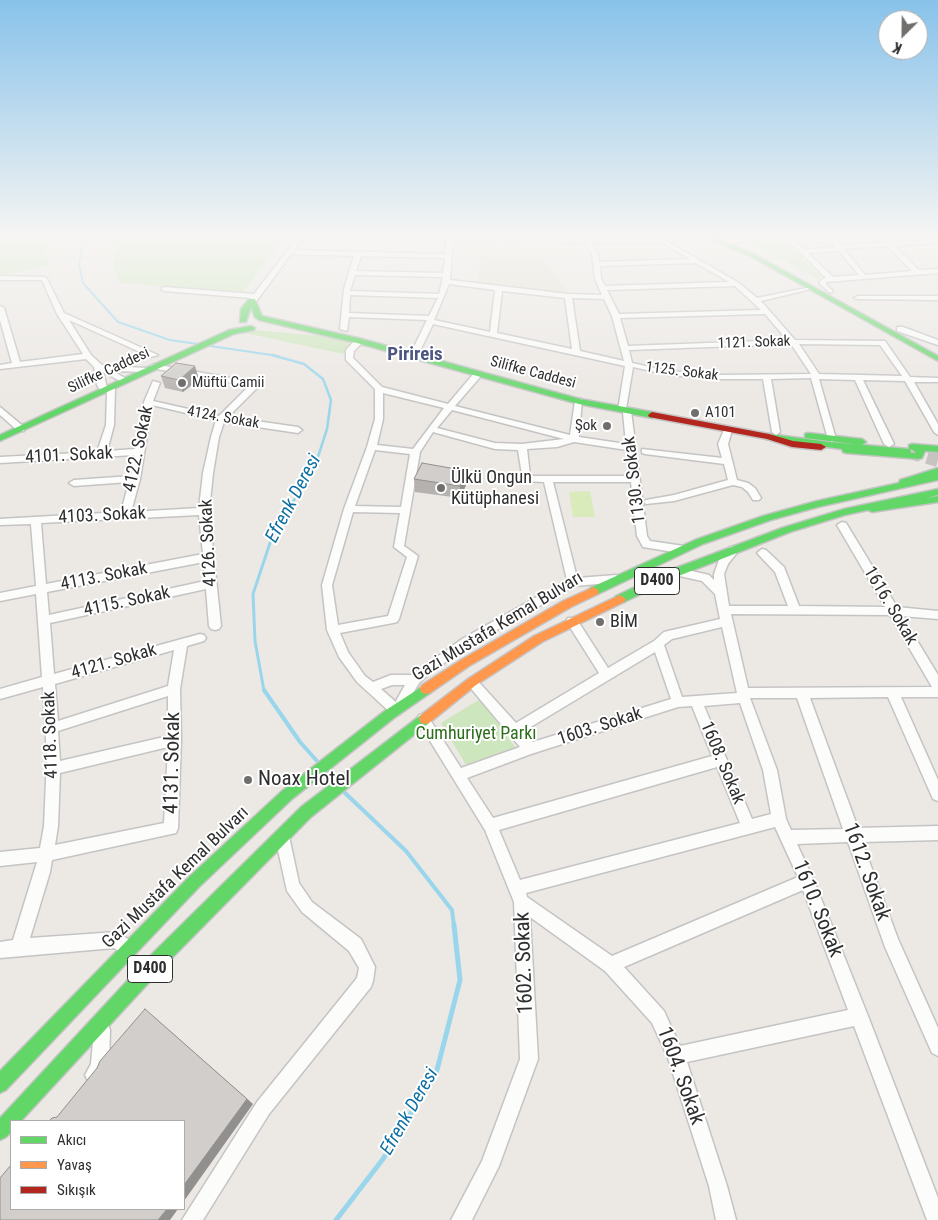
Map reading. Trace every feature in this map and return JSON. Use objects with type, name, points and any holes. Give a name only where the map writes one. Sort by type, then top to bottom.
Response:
[{"type":"main road","points":[[820,294],[938,359]]},
{"type":"main road","points":[[835,294],[938,350]]},
{"type":"main road","points":[[252,322],[253,298]]},
{"type":"main road","points":[[252,322],[245,309],[253,298]]},
{"type":"main road","name":"Silifke Caddesi","points":[[0,438],[252,322],[308,330],[359,341],[580,401],[624,411],[754,434],[832,439],[889,444],[911,449],[938,450]]},
{"type":"main road","points":[[773,434],[829,445],[911,449]]},
{"type":"main road","points":[[877,490],[938,471]]},
{"type":"main road","name":"Gazi Mustafa Kemal Bulvarı","points":[[0,1084],[194,882],[287,795],[395,710],[465,663],[531,623],[616,579],[680,549],[767,518],[817,504],[938,477]]},
{"type":"main road","name":"Gazi Mustafa Kemal Bulvarı","points":[[10,1120],[103,1019],[306,812],[423,718],[472,682],[538,639],[572,621],[677,572],[734,549],[844,512],[937,499]]},
{"type":"main road","name":"Gazi Mustafa Kemal Bulvarı","points":[[0,1131],[10,1120]]},
{"type":"street","points":[[52,294],[61,314],[88,356],[98,366],[124,381]]},
{"type":"street","points":[[213,294],[253,298],[256,294]]},
{"type":"street","points":[[344,329],[347,294]]},
{"type":"street","points":[[377,294],[442,296],[413,356]]},
{"type":"street","points":[[492,335],[498,294]]},
{"type":"street","points":[[550,294],[606,297]]},
{"type":"street","name":"1130. Sokak","points":[[605,294],[616,316],[629,365],[624,411],[632,448],[634,479],[642,536],[647,544],[680,549]]},
{"type":"street","points":[[749,294],[793,342],[815,372],[814,376],[832,439]]},
{"type":"street","points":[[756,300],[783,294]]},
{"type":"street","points":[[568,296],[576,353]]},
{"type":"street","points":[[858,298],[938,298]]},
{"type":"street","points":[[0,308],[18,365]]},
{"type":"street","points":[[616,316],[765,312]]},
{"type":"street","points":[[61,314],[154,366]]},
{"type":"street","name":"1125. Sokak","points":[[346,315],[431,320],[669,373],[700,376],[814,376],[938,380]]},
{"type":"street","points":[[900,329],[938,343]]},
{"type":"street","points":[[359,341],[350,350],[349,358],[379,389],[574,439],[632,448]]},
{"type":"street","name":"1121. Sokak","points":[[626,348],[793,342],[882,343],[908,379]]},
{"type":"street","points":[[0,367],[88,356]]},
{"type":"street","points":[[98,366],[115,369],[154,366]]},
{"type":"street","points":[[98,366],[101,385],[108,388],[110,425],[101,455]]},
{"type":"street","name":"4122. Sokak","points":[[154,366],[156,383]]},
{"type":"street","name":"4122. Sokak","points":[[125,515],[135,480],[148,402],[156,383],[154,366]]},
{"type":"street","name":"4126. Sokak","points":[[154,366],[255,385],[222,419],[215,437],[208,473],[204,512],[215,626]]},
{"type":"street","points":[[333,630],[393,619],[413,556],[399,547],[415,452],[431,429],[478,374]]},
{"type":"street","points":[[767,377],[773,434]]},
{"type":"street","points":[[858,377],[889,444]]},
{"type":"street","points":[[908,379],[938,432]]},
{"type":"street","points":[[379,389],[379,419],[372,447],[349,508],[327,586],[333,630],[343,654],[361,679],[395,710],[415,680],[466,642],[573,582],[616,579]]},
{"type":"street","points":[[574,439],[580,401]]},
{"type":"street","name":"4124. Sokak","points":[[148,402],[222,419],[298,430]]},
{"type":"street","points":[[1,412],[21,429]]},
{"type":"street","points":[[431,429],[495,446],[522,447],[557,444],[574,439]]},
{"type":"street","points":[[728,430],[723,444],[733,482]]},
{"type":"street","points":[[372,447],[415,452]]},
{"type":"street","points":[[522,447],[526,479],[634,479]]},
{"type":"street","points":[[645,451],[729,462]]},
{"type":"street","name":"4101. Sokak","points":[[0,460],[139,452]]},
{"type":"street","points":[[548,479],[573,582]]},
{"type":"street","points":[[74,483],[135,480]]},
{"type":"street","points":[[649,502],[674,498],[733,482],[752,490],[756,498]]},
{"type":"street","points":[[349,508],[404,510]]},
{"type":"street","name":"4103. Sokak","points":[[0,522],[204,512]]},
{"type":"street","name":"4118. Sokak","points":[[19,946],[43,872],[52,826],[52,728],[36,520]]},
{"type":"street","name":"1616. Sokak","points":[[842,525],[938,686]]},
{"type":"street","points":[[720,592],[719,574],[723,563],[734,549]]},
{"type":"street","points":[[762,553],[780,570],[795,611]]},
{"type":"street","name":"4113. Sokak","points":[[0,597],[208,557]]},
{"type":"street","points":[[677,572],[705,578],[720,592]]},
{"type":"street","name":"4115. Sokak","points":[[44,620],[210,584]]},
{"type":"street","name":"1610. Sokak","points":[[720,592],[744,696],[770,770],[779,819],[807,881],[937,1220]]},
{"type":"street","points":[[515,730],[658,644],[668,635],[726,616],[795,611],[895,611],[938,615]]},
{"type":"street","points":[[572,621],[606,674]]},
{"type":"street","name":"4121. Sokak","points":[[0,694],[200,638]]},
{"type":"street","name":"4131. Sokak","points":[[0,859],[46,854],[171,828],[175,740],[174,689],[181,644]]},
{"type":"street","points":[[658,644],[678,702]]},
{"type":"street","points":[[371,688],[391,680],[415,680]]},
{"type":"street","points":[[472,682],[530,749]]},
{"type":"street","points":[[52,728],[174,689]]},
{"type":"street","name":"1603. Sokak","points":[[459,775],[530,749],[678,702],[744,696],[938,692]]},
{"type":"street","name":"1612. Sokak","points":[[802,694],[891,941],[938,1047]]},
{"type":"street","points":[[893,694],[938,795]]},
{"type":"street","name":"1608. Sokak","points":[[696,701],[748,826]]},
{"type":"street","name":"1602. Sokak","points":[[423,718],[490,826],[519,894],[529,1060],[490,1166],[461,1220]]},
{"type":"street","points":[[53,769],[175,740]]},
{"type":"street","points":[[490,826],[720,760]]},
{"type":"street","points":[[519,894],[748,826],[779,819]]},
{"type":"street","points":[[788,837],[938,833]]},
{"type":"street","points":[[192,1220],[263,1108],[365,981],[367,967],[355,945],[308,907],[292,886],[282,836]]},
{"type":"street","points":[[611,965],[807,881]]},
{"type":"street","name":"1604. Sokak","points":[[519,894],[611,965],[658,1017],[676,1056],[718,1186],[726,1220]]},
{"type":"street","points":[[0,950],[19,946],[117,940],[128,949]]},
{"type":"street","points":[[676,1056],[860,1016]]},
{"type":"street","points":[[82,1090],[100,1067],[103,1019]]},
{"type":"green space","points":[[252,330],[323,336],[348,342],[350,345],[343,354],[240,332]]},
{"type":"green space","points":[[590,491],[595,517],[573,517],[569,492]]},
{"type":"green space","name":"Cumhuriyet Parkı","points":[[480,699],[516,748],[466,765],[441,723]]},
{"type":"building","points":[[176,363],[195,366],[179,380],[161,376]]},
{"type":"building","points":[[422,463],[467,471],[460,486],[414,479]]},
{"type":"building","points":[[145,1009],[247,1099],[185,1184],[185,1120],[50,1120],[57,1117],[97,1068],[100,1061]]},
{"type":"building","points":[[10,1166],[10,1210],[166,1210],[158,1220],[0,1220],[0,1178]]},
{"type":"waterway","name":"Efrenk Deresi","points":[[93,294],[118,322],[170,340],[273,355]]},
{"type":"waterway","name":"Efrenk Deresi","points":[[273,355],[278,356]]},
{"type":"waterway","name":"Efrenk Deresi","points":[[273,355],[304,364],[323,379],[331,400],[327,429],[315,466],[291,505]]},
{"type":"waterway","name":"Efrenk Deresi","points":[[264,691],[255,641],[253,594],[274,531],[291,503]]},
{"type":"waterway","name":"Efrenk Deresi","points":[[264,690],[300,742],[317,761]]},
{"type":"waterway","name":"Efrenk Deresi","points":[[344,792],[406,851],[452,910],[454,926]]},
{"type":"waterway","name":"Efrenk Deresi","points":[[336,1220],[383,1159],[437,1070],[460,980],[454,925]]},
{"type":"tunnel","points":[[907,451],[938,460]]},
{"type":"traffic: fast","points":[[822,294],[938,359]]},
{"type":"traffic: fast","points":[[243,320],[245,309],[252,301],[259,317]]},
{"type":"traffic: fast","points":[[262,318],[359,341],[579,401],[652,415]]},
{"type":"traffic: fast","points":[[0,438],[232,332],[251,328]]},
{"type":"traffic: fast","points":[[808,436],[862,442]]},
{"type":"traffic: fast","points":[[769,437],[829,445],[907,451]]},
{"type":"traffic: fast","points":[[912,447],[938,449]]},
{"type":"traffic: fast","points":[[846,450],[919,456],[921,452],[915,447]]},
{"type":"traffic: fast","points":[[903,482],[938,471]]},
{"type":"traffic: fast","points":[[594,591],[699,542],[767,518],[817,504],[938,477]]},
{"type":"traffic: fast","points":[[620,599],[677,572],[786,530],[844,512],[938,492]]},
{"type":"traffic: fast","points":[[872,509],[938,499]]},
{"type":"traffic: fast","points":[[0,1084],[194,882],[287,795],[390,714],[426,689]]},
{"type":"traffic: fast","points":[[10,1120],[160,958],[306,812],[425,719]]},
{"type":"traffic: fast","points":[[0,1131],[10,1120]]},
{"type":"traffic: slow","points":[[426,689],[465,663],[567,604],[594,591]]},
{"type":"traffic: slow","points":[[425,719],[472,682],[538,639],[620,599]]},
{"type":"traffic: jam","points":[[652,415],[769,437],[792,444],[821,447]]},
{"type":"place","name":"Müftü Camii","points":[[182,383]]},
{"type":"place","name":"A101","points":[[695,413]]},
{"type":"place","name":"Şok","points":[[607,426]]},
{"type":"place","name":"Ülkü Ongun Kütüphanesi","points":[[441,488]]},
{"type":"place","name":"BİM","points":[[600,622]]},
{"type":"place","name":"Noax Hotel","points":[[248,780]]},
{"type":"district","name":"Pirireis","points":[[415,355]]}]
